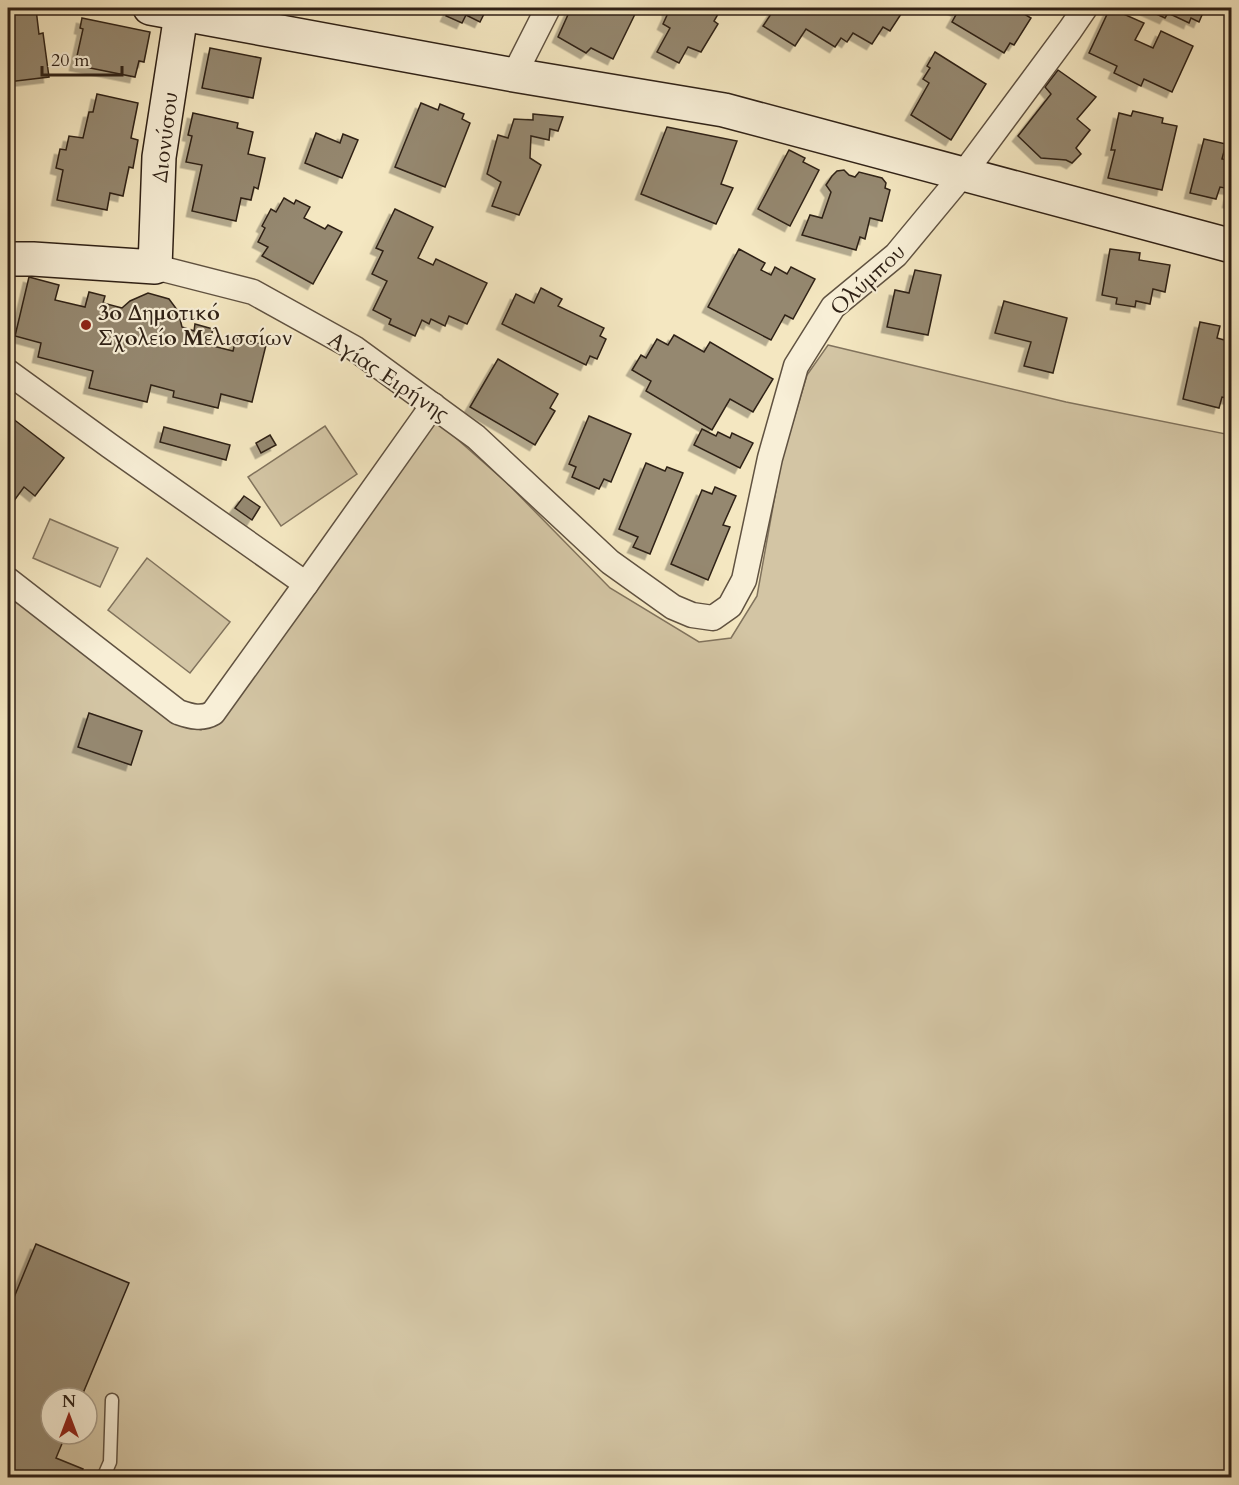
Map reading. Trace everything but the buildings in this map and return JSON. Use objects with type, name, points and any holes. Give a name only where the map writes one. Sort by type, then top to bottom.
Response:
[{"type":"street","points":[[514,75],[548,8]]},
{"type":"street","name":"Ολύμπου","points":[[713,618],[730,606],[744,580],[770,459],[796,366],[833,307],[896,255],[964,173],[1085,8]]},
{"type":"street","points":[[171,10],[514,75],[724,110],[1232,246]]},
{"type":"street","name":"Διονύσου","points":[[155,267],[159,157],[171,10]]},
{"type":"street","name":"Αγίας Ειρήνης","points":[[8,259],[155,267],[253,292],[354,348],[476,437],[610,562],[673,607],[692,615],[713,618]]},
{"type":"street","points":[[8,372],[306,584]]},
{"type":"street","points":[[8,580],[178,712],[205,718],[213,713],[432,405]]},
{"type":"lane","points":[[103,1478],[110,1462],[112,1400]]},
{"type":"shaded area","points":[[828,345],[1066,402],[1231,435],[1231,1477],[8,1477],[8,592],[170,721],[201,730],[227,713],[432,417],[507,483],[610,588],[699,642],[731,638],[757,596],[781,462],[807,375]]},
{"type":"shaded area","points":[[325,426],[357,474],[281,526],[248,477]]},
{"type":"shaded area","points":[[50,519],[118,548],[100,587],[33,558]]},
{"type":"shaded area","points":[[147,558],[230,622],[190,673],[108,610]]},
{"type":"place","name":"3ο Δημοτικό Σχολείο Μελισσίων","points":[[86,325]]}]
